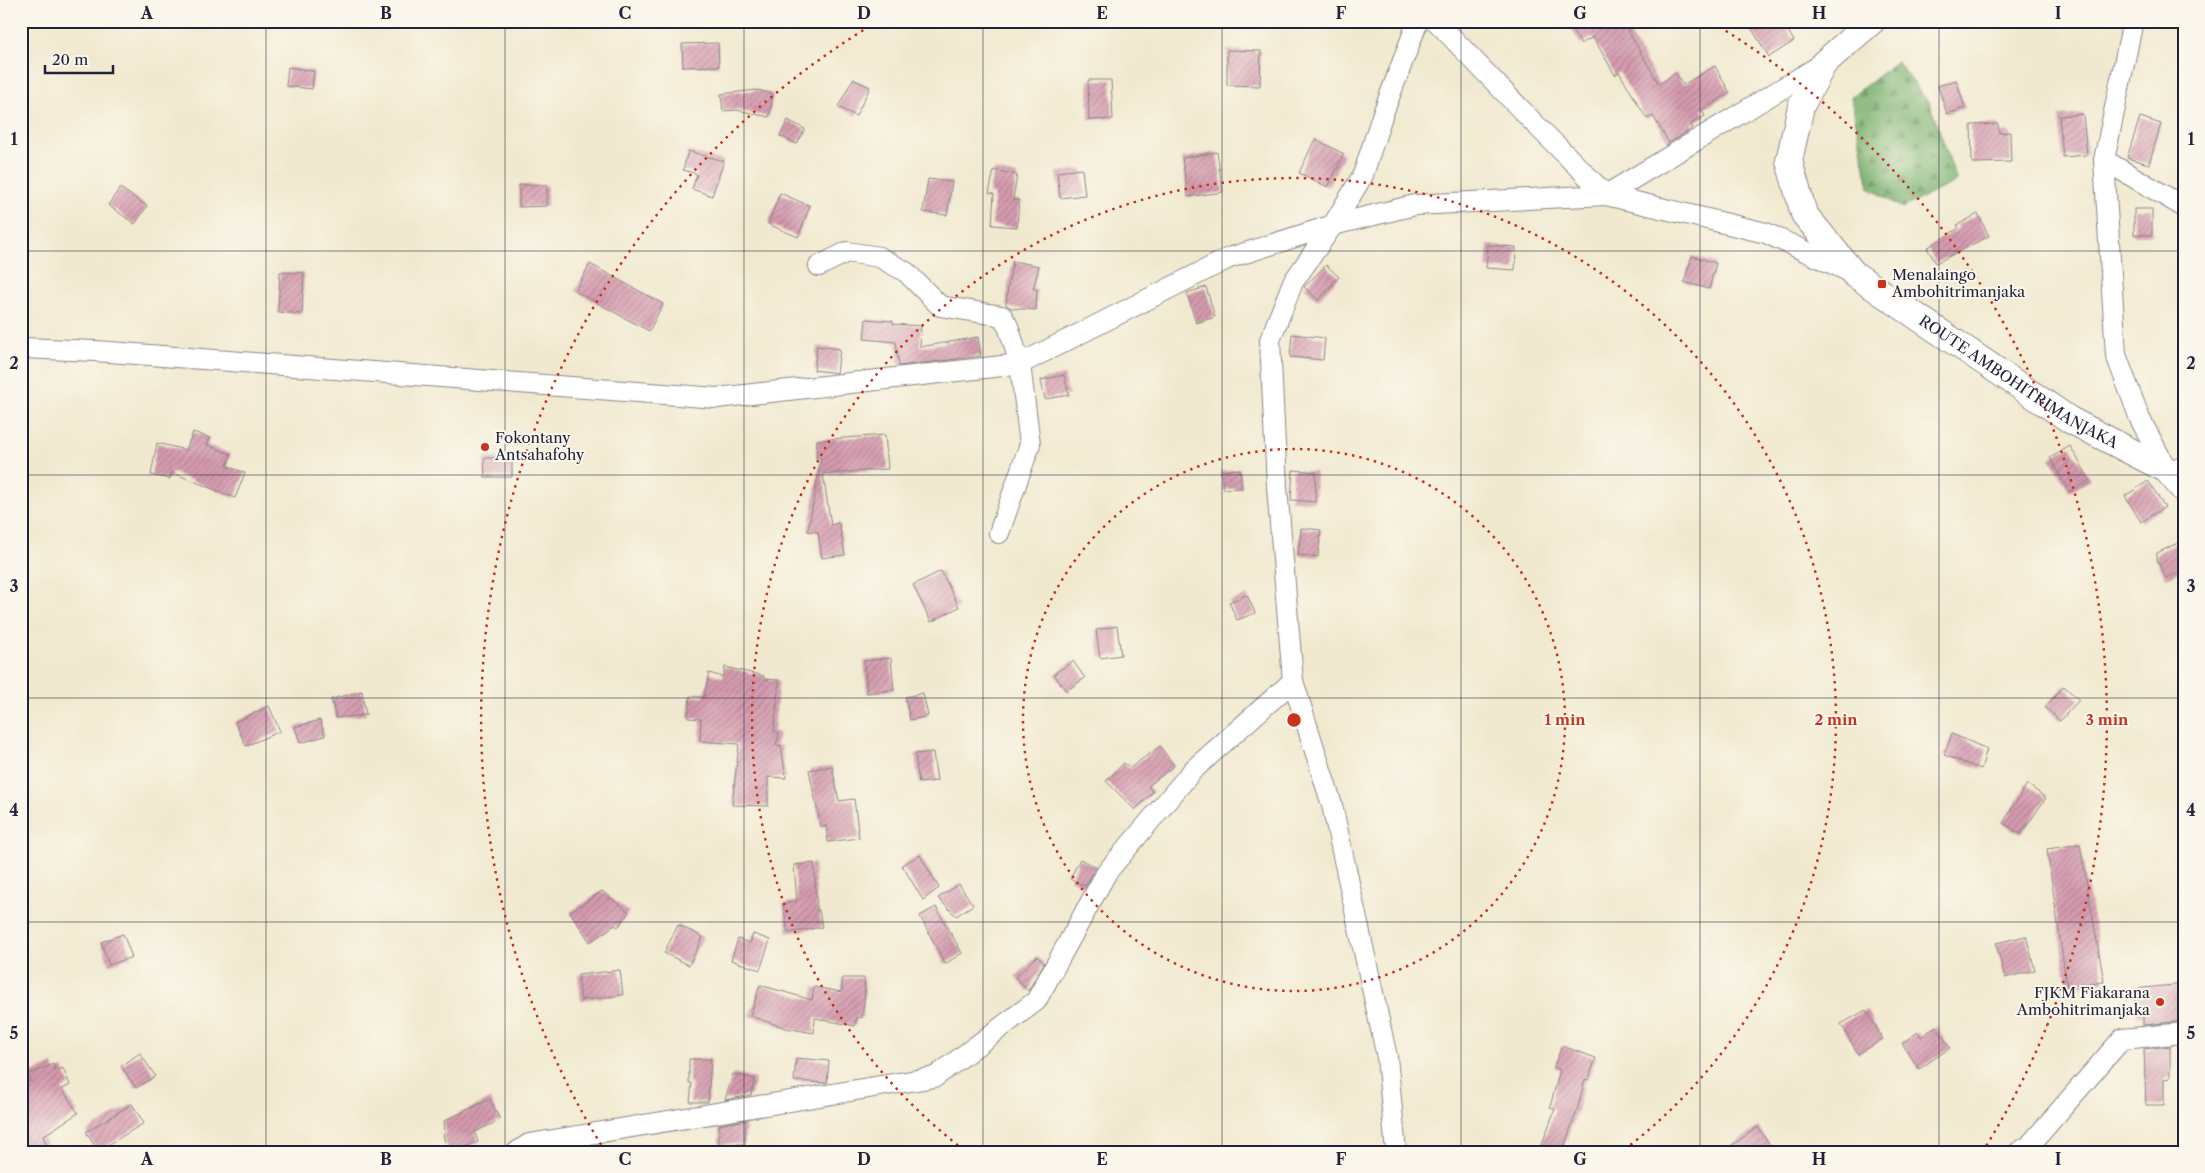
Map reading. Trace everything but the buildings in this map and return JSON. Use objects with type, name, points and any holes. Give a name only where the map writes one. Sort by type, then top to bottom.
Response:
[{"type":"street","points":[[1396,1152],[1388,1057],[1332,805],[1292,681],[1277,487],[1270,340],[1293,282],[1333,225],[1363,175],[1382,116],[1418,21]]},
{"type":"street","points":[[1436,21],[1533,122],[1606,194]]},
{"type":"street","name":"ROUTE AMBOHITRIMANJAKA","points":[[1872,21],[1824,63],[1800,106],[1789,161],[1804,214],[1854,274],[2070,420],[2175,468],[2184,490]]},
{"type":"street","points":[[2133,21],[2104,160],[2116,355],[2140,419],[2175,468]]},
{"type":"street","points":[[1606,194],[1824,63]]},
{"type":"street","points":[[2104,160],[2184,207]]},
{"type":"street","points":[[21,348],[96,351],[717,398],[1020,364],[1229,258],[1333,225],[1416,205],[1606,194],[1766,233],[1854,274]]},
{"type":"street","points":[[819,266],[847,252],[880,257],[906,272],[940,306],[1002,316],[1008,326],[1020,364],[1030,444],[999,533]]},
{"type":"street","points":[[517,1152],[530,1144],[935,1077],[1036,1001],[1107,872],[1193,770],[1292,681]]},
{"type":"street","points":[[2019,1152],[2029,1146],[2122,1039],[2184,1033]]},
{"type":"green space","points":[[1897,61],[1930,104],[1957,181],[1902,208],[1869,188],[1851,97]]},
{"type":"place","name":"Menalaingo Ambohitrimanjaka","points":[[1882,284]]},
{"type":"place","name":"Fokontany Antsahafohy","points":[[485,447]]},
{"type":"place","name":"FJKM Fiakarana Ambohitrimanjaka","points":[[2160,1002]]}]
